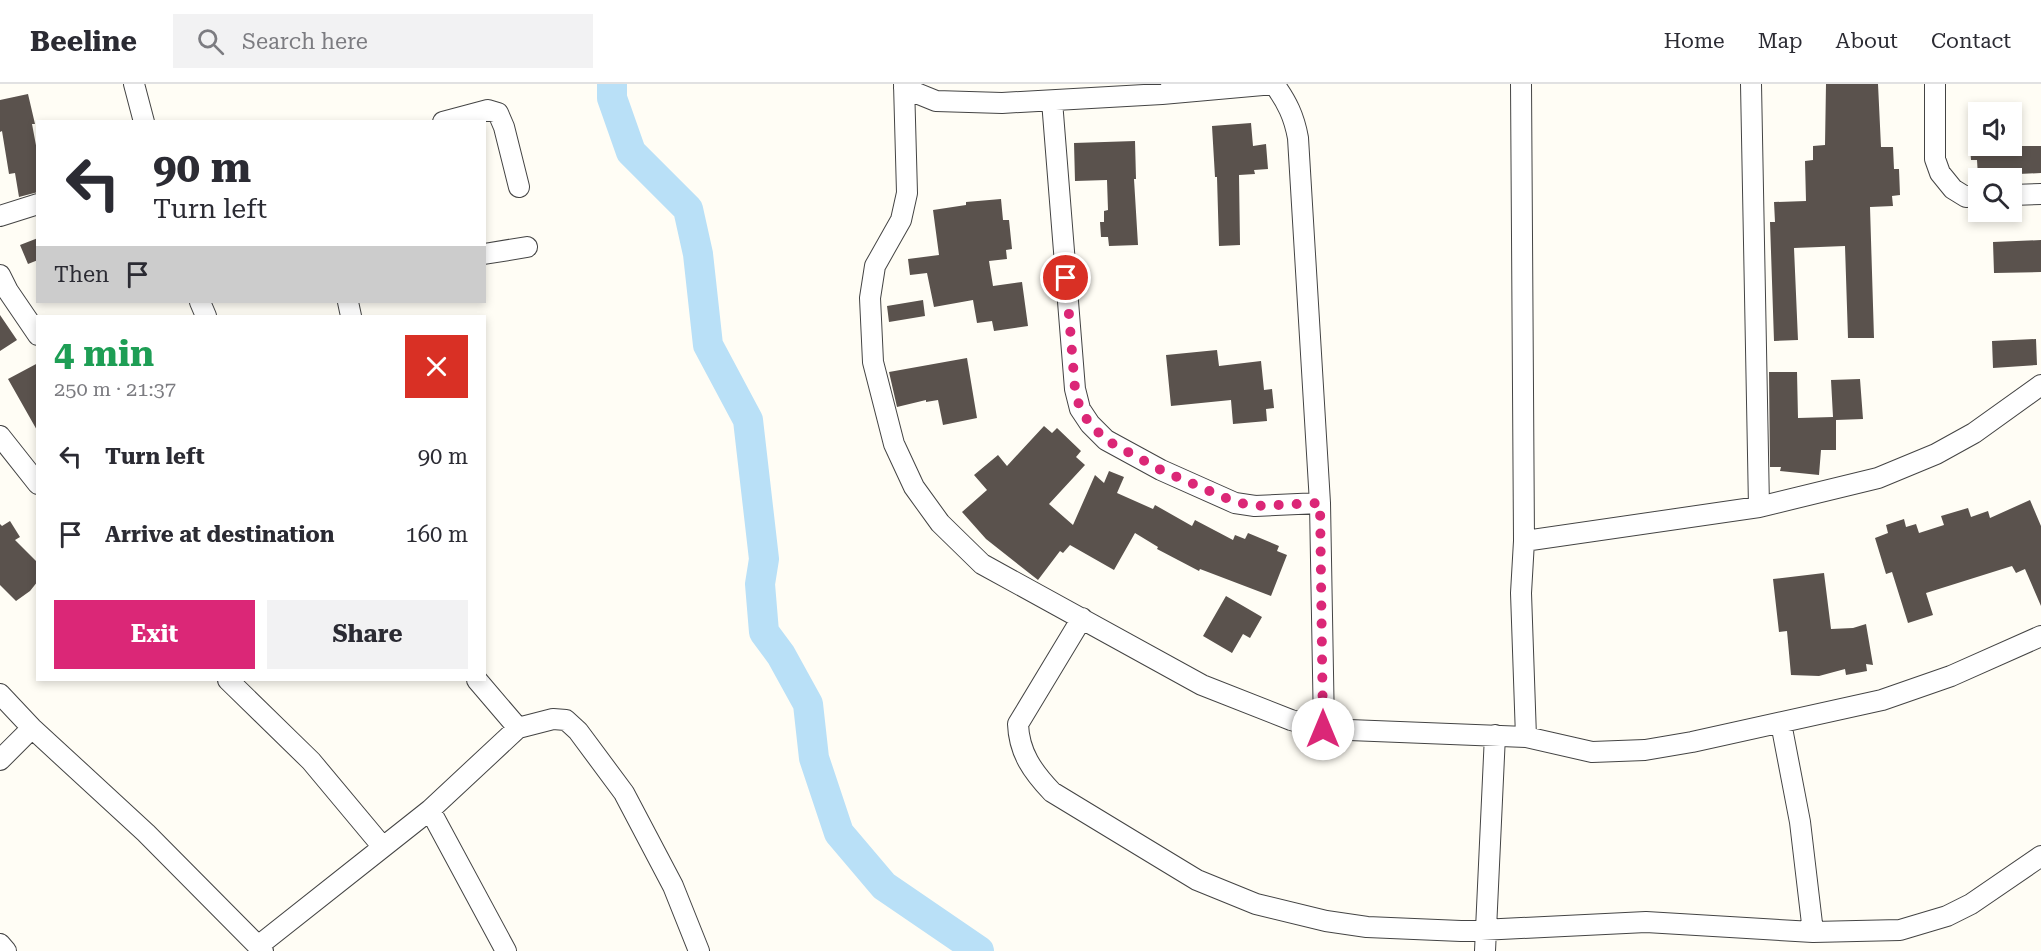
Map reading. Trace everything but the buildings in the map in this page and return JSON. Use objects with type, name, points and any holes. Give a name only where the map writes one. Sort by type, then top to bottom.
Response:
[{"type":"street","points":[[134,84],[143,120]]},
{"type":"street","points":[[1323,729],[1320,503],[1298,138],[1295,120],[1289,105],[1274,84],[1002,104],[936,101],[904,86],[907,193],[901,220],[875,266],[870,298],[873,362],[894,444],[915,487],[940,523],[982,564],[1202,685],[1291,720],[1323,729],[1526,737],[1592,752],[1645,750],[1692,742],[1882,700],[1951,676],[2041,636]]},
{"type":"street","points":[[1521,84],[1524,541],[1521,593],[1526,737]]},
{"type":"street","points":[[1751,84],[1759,507]]},
{"type":"street","points":[[1935,84],[1935,159],[1940,173],[1953,189],[1968,197]]},
{"type":"street","points":[[1052,101],[1075,389],[1080,409],[1090,424],[1106,440],[1161,470],[1235,502],[1255,506],[1320,503]]},
{"type":"street","points":[[451,120],[488,111],[498,113],[504,127],[519,187]]},
{"type":"street","points":[[2022,195],[2041,194]]},
{"type":"street","points":[[0,216],[36,205]]},
{"type":"street","points":[[486,254],[527,247]]},
{"type":"street","points":[[0,276],[36,332]]},
{"type":"street","points":[[1524,541],[1759,507],[1878,478],[1936,454],[1974,433],[2041,385]]},
{"type":"street","points":[[0,436],[36,481]]},
{"type":"street","points":[[1082,618],[1018,724],[1018,739],[1025,758],[1052,792],[1197,880],[1256,904],[1326,921],[1367,927],[1424,931],[1646,922],[1813,932],[1900,930],[1947,916],[1971,904],[2041,856]]},
{"type":"street","points":[[229,681],[312,761],[382,846]]},
{"type":"street","points":[[478,681],[518,728]]},
{"type":"street","points":[[0,694],[32,728],[146,833],[260,948],[382,846],[430,810],[518,728],[553,719],[566,720],[578,731],[624,793],[673,886],[699,951]]},
{"type":"street","points":[[1781,723],[1800,822],[1813,932]]},
{"type":"street","points":[[0,760],[32,728]]},
{"type":"street","points":[[1485,951],[1495,735]]},
{"type":"street","points":[[430,810],[506,951]]},
{"type":"street","points":[[0,944],[6,951]]},
{"type":"waterway","points":[[612,84],[612,98],[631,152],[688,209],[698,254],[708,345],[748,420],[764,559],[760,584],[764,632],[781,655],[808,704],[814,758],[839,833],[884,886],[979,951]]},
{"type":"route","points":[[1066,278],[1075,389],[1080,409],[1090,424],[1106,440],[1161,470],[1235,502],[1255,506],[1320,503],[1323,729]]}]
